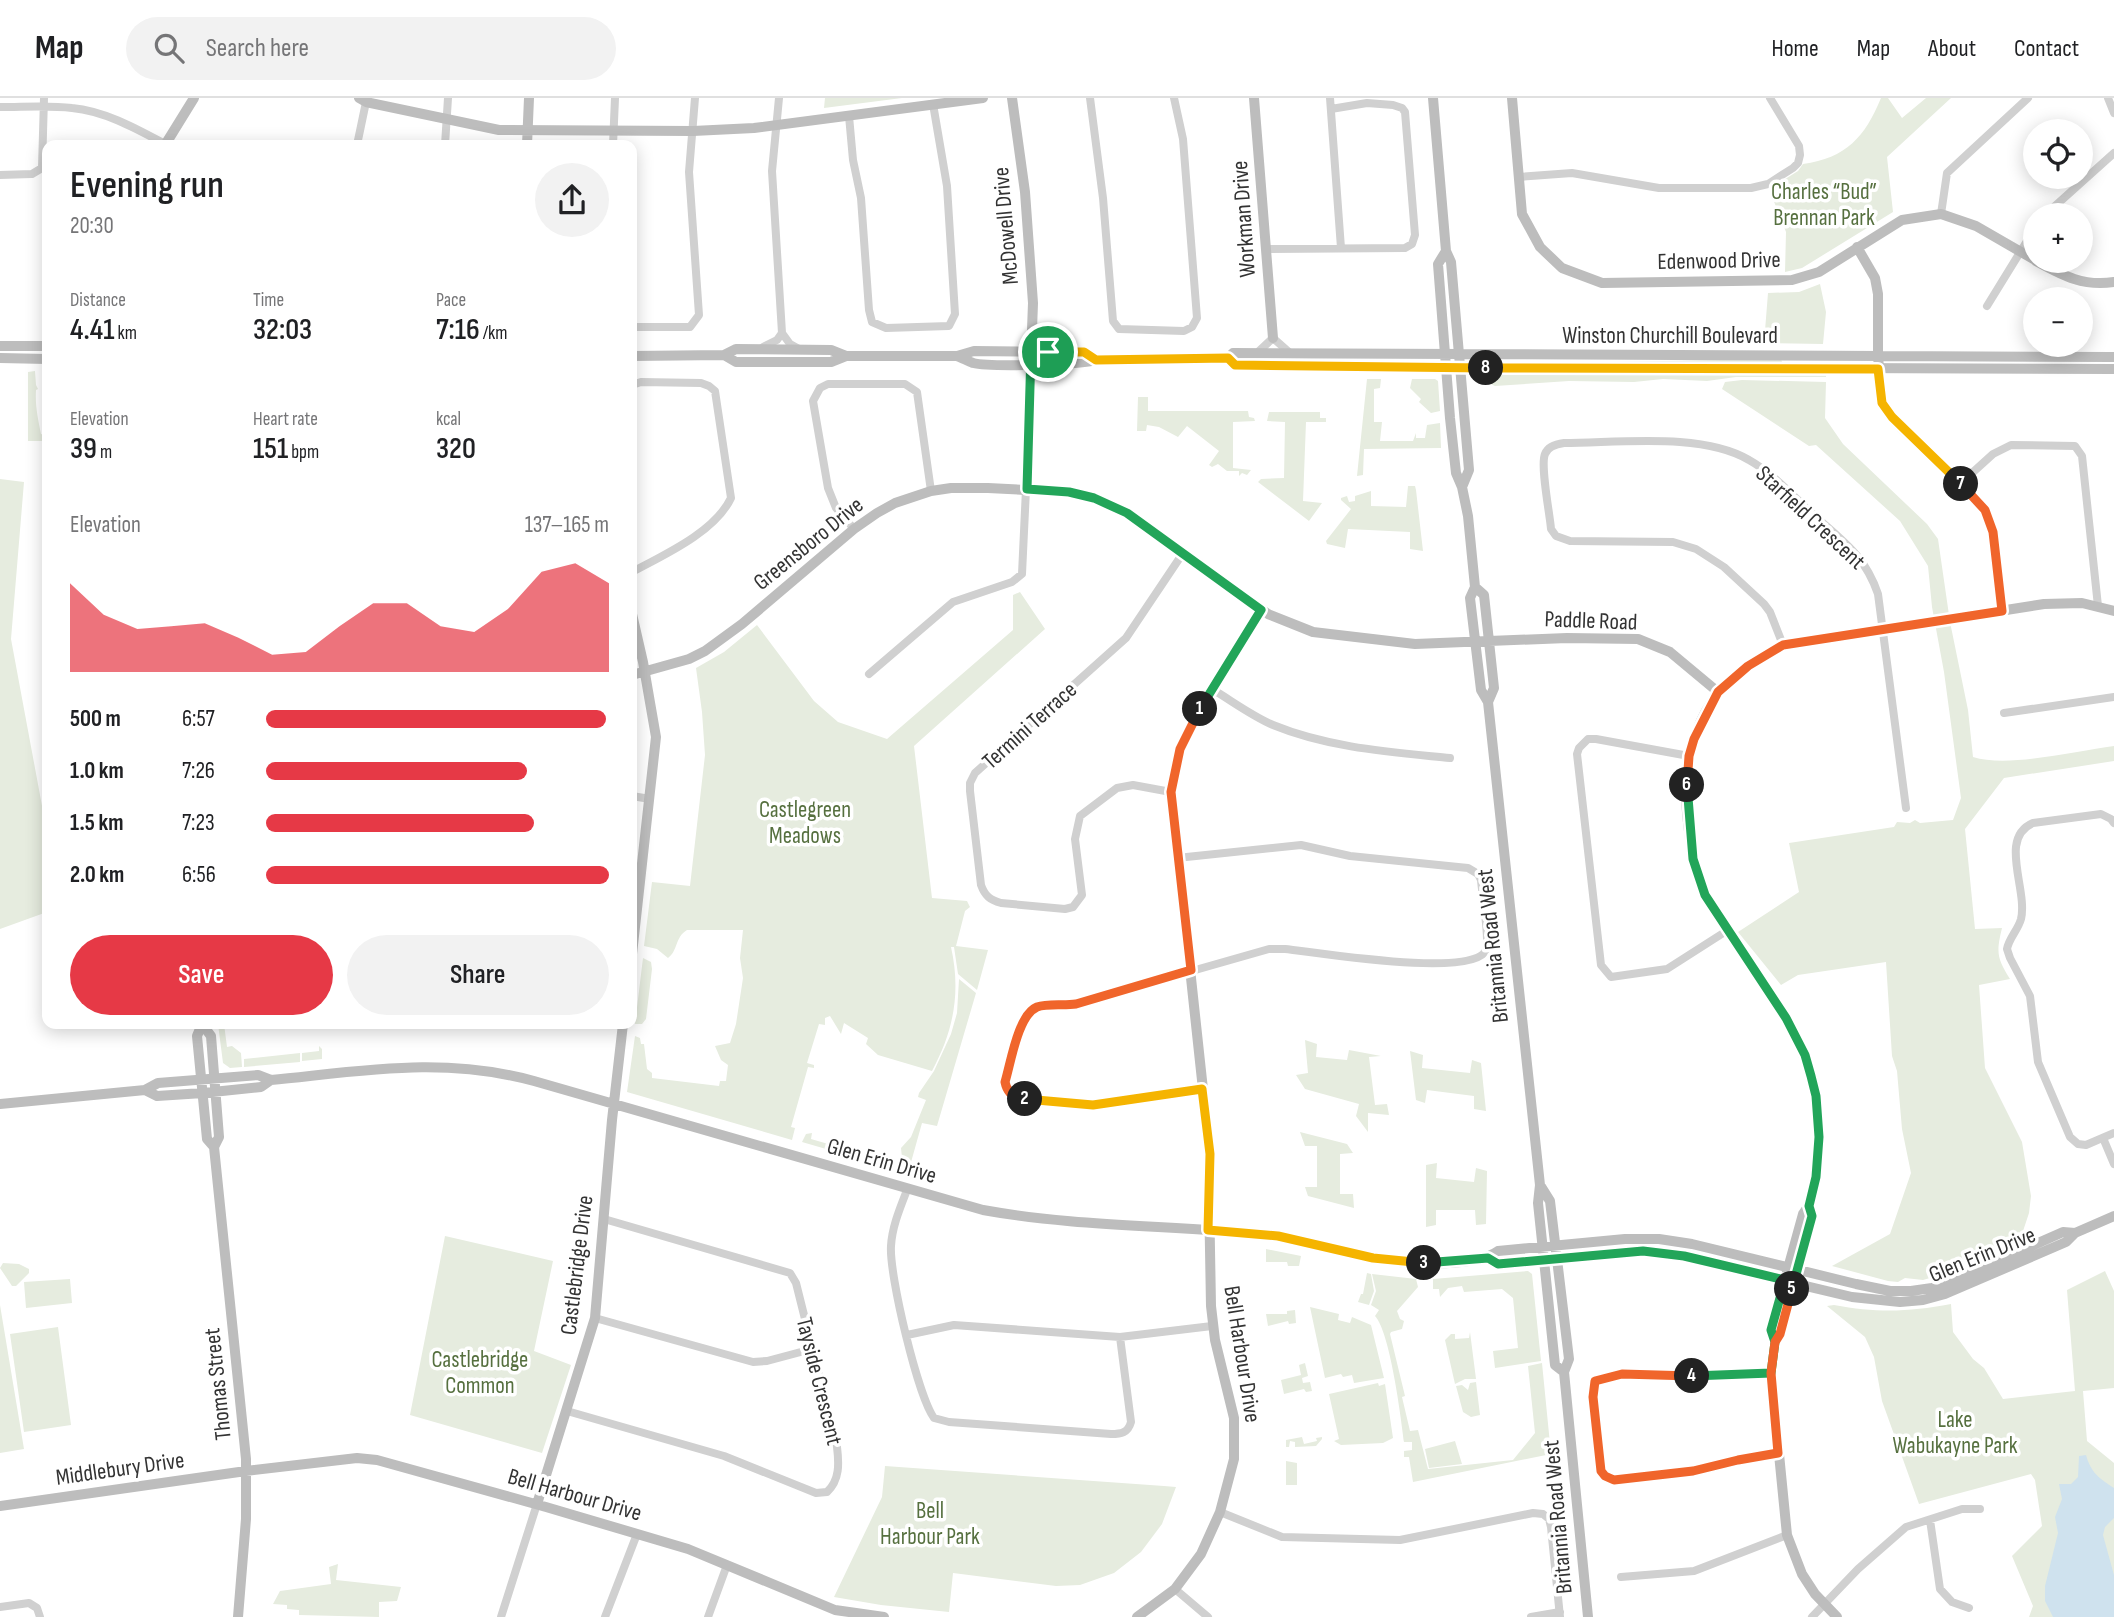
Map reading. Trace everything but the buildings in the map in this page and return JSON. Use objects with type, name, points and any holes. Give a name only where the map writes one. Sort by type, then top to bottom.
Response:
[{"type":"street","points":[[168,140],[194,98]]},
{"type":"street","points":[[445,140],[448,98]]},
{"type":"street","points":[[527,140],[529,98]]},
{"type":"street","points":[[613,140],[615,98]]},
{"type":"street","points":[[637,327],[690,327],[699,315],[689,172],[695,98]]},
{"type":"street","points":[[779,98],[772,172],[782,333],[790,344],[800,350]]},
{"type":"street","points":[[358,140],[362,100],[499,130],[693,131],[776,125],[983,98]]},
{"type":"street","name":"McDowell Drive","points":[[1012,98],[1024,192],[1033,303],[1027,489]]},
{"type":"street","points":[[1090,98],[1102,187],[1113,321],[1119,329],[1184,331],[1192,327],[1197,318],[1183,139],[1174,98]]},
{"type":"street","name":"Workman Drive","points":[[1254,98],[1273,338]]},
{"type":"street","points":[[1330,98],[1341,248]]},
{"type":"street","name":"Britannia Road West","points":[[1433,98],[1446,251],[1451,262],[1469,470],[1462,487]]},
{"type":"street","name":"Edenwood Drive","points":[[1512,98],[1522,214],[1540,247],[1562,268],[1602,283],[1792,280],[1819,272],[1902,220],[1941,214],[1976,226],[2022,253]]},
{"type":"street","points":[[1518,177],[1572,173],[1659,188],[1751,188],[1768,184],[1793,168],[1800,155],[1799,146],[1770,98]]},
{"type":"street","points":[[1941,214],[1947,173],[2028,98]]},
{"type":"street","points":[[2108,98],[2114,113]]},
{"type":"street","points":[[43,140],[44,103]]},
{"type":"street","points":[[0,107],[44,103],[93,111],[154,140]]},
{"type":"street","points":[[1266,249],[1405,248],[1412,244],[1415,235],[1405,112],[1393,104],[1367,103],[1331,109]]},
{"type":"street","points":[[849,116],[853,160],[860,186],[872,322],[886,328],[949,326],[956,314],[948,199],[933,104]]},
{"type":"street","points":[[2058,203],[2114,153]]},
{"type":"street","points":[[0,175],[32,174],[42,169]]},
{"type":"street","points":[[1857,247],[1875,278],[1878,294],[1878,369],[1882,403],[1892,417],[1961,483],[1985,510],[1993,532],[2002,611]]},
{"type":"street","name":"Britannia Road West","points":[[1446,251],[1438,264],[1456,472],[1462,487],[1475,587],[1470,598],[1481,690],[1489,702]]},
{"type":"street","points":[[1987,306],[2022,253]]},
{"type":"street","name":"Edenwood Drive","points":[[2057,273],[2082,283],[2114,282]]},
{"type":"street","points":[[752,349],[767,346],[782,333]]},
{"type":"street","points":[[1257,353],[1273,338],[1290,353]]},
{"type":"street","points":[[0,346],[42,346]]},
{"type":"street","name":"Winston Churchill Boulevard","points":[[637,356],[724,355],[737,349],[752,349],[831,350],[846,356],[957,356],[974,351],[1084,352],[1096,360]]},
{"type":"street","name":"Winston Churchill Boulevard","points":[[957,356],[975,363],[1031,364],[1228,358],[1233,353],[2114,356]]},
{"type":"street","name":"Winston Churchill Boulevard","points":[[724,355],[736,362],[831,362],[846,356]]},
{"type":"street","points":[[0,358],[42,359]]},
{"type":"street","name":"Winston Churchill Boulevard","points":[[1228,358],[1235,365],[1460,368],[2114,369]]},
{"type":"street","points":[[637,384],[701,383],[715,391],[731,498],[718,517],[695,535],[637,569]]},
{"type":"street","points":[[855,529],[836,508],[828,488],[813,401],[820,388],[828,384],[905,384],[917,392],[931,491]]},
{"type":"street","name":"Starfield Crescent","points":[[1783,645],[1770,611],[1764,604],[1717,561],[1696,549],[1673,542],[1570,541],[1556,536],[1551,529],[1543,461],[1550,448],[1563,443],[1684,442],[1718,447],[1750,460],[1862,560],[1871,574],[1878,594],[1906,808]]},
{"type":"street","points":[[1961,483],[1993,454],[2011,445],[2075,446],[2082,456],[2098,606]]},
{"type":"street","name":"Greensboro Drive","points":[[637,674],[690,659],[722,640],[877,513],[895,503],[931,491],[951,488],[1069,492],[1110,504],[1137,519],[1261,610],[1290,625],[1335,636],[1415,644],[1488,641]]},
{"type":"street","points":[[869,674],[953,602],[1012,582],[1022,574],[1027,489]]},
{"type":"street","name":"Termini Terrace","points":[[1171,792],[1133,785],[1116,788],[1080,816],[1075,839],[1082,895],[1073,907],[1065,909],[1001,903],[985,895],[981,886],[970,783],[975,773],[1126,638],[1183,553]]},
{"type":"street","name":"Britannia Road West","points":[[1475,587],[1484,595],[1494,688],[1489,702],[1540,1185],[1538,1203],[1555,1365],[1564,1372]]},
{"type":"street","points":[[1837,1617],[1802,1574],[1787,1535],[1771,1373],[1775,1342],[1771,1330],[1790,1281],[1803,1214],[1809,1206],[1816,1177],[1819,1137],[1816,1096],[1805,1055],[1786,1018],[1705,895],[1693,859],[1686,796],[1689,756],[1701,723],[1718,692],[1748,666],[1783,645],[2063,603],[2098,606],[2114,611]]},
{"type":"street","name":"Bell Harbour Drive","points":[[1137,1617],[1175,1589],[1201,1554],[1220,1512],[1231,1478],[1234,1418],[1212,1326],[1208,1230],[1210,1154],[1171,792],[1186,734],[1261,610]]},
{"type":"street","points":[[637,636],[656,737],[637,911]]},
{"type":"street","name":"Paddle Road","points":[[1488,641],[1638,639],[1670,652],[1718,692]]},
{"type":"street","points":[[1212,689],[1264,721],[1288,730],[1365,750],[1450,758]]},
{"type":"street","points":[[2004,713],[2114,697]]},
{"type":"street","points":[[1689,756],[1596,739],[1588,739],[1579,748],[1577,754],[1601,965],[1611,977],[1667,969],[1728,930]]},
{"type":"street","points":[[637,797],[650,799]]},
{"type":"street","points":[[2114,823],[2101,814],[2034,823],[2019,832],[2015,846],[2023,904],[2021,921],[2007,949],[2030,996],[2038,1062],[2070,1137],[2078,1144],[2086,1145],[2114,1133]]},
{"type":"street","points":[[1177,858],[1301,845],[1350,856],[1468,868],[1474,870],[1481,880],[1488,946],[1482,957],[1426,965],[1269,949],[1076,1004],[1041,1006],[1023,1018],[1005,1082],[1006,1089],[1018,1098],[1093,1105],[1202,1089]]},
{"type":"street","name":"Thomas Street","points":[[200,1029],[197,1036],[207,1139],[214,1147]]},
{"type":"street","name":"Thomas Street","points":[[206,1029],[211,1036],[219,1137],[214,1147],[246,1471],[246,1519],[239,1617]]},
{"type":"street","name":"Castlebridge Drive","points":[[537,1504],[595,1318],[622,1029]]},
{"type":"street","name":"Glen Erin Drive","points":[[0,1104],[145,1090],[158,1083],[202,1079],[258,1075],[271,1080],[401,1067],[466,1068],[508,1074],[907,1190],[1009,1215],[1278,1236],[1399,1262],[1445,1262],[1488,1258],[1498,1251],[1625,1239],[1659,1239],[1692,1244],[1879,1289],[1911,1292],[1994,1268],[2066,1242],[2075,1233],[2114,1216]]},
{"type":"street","name":"Glen Erin Drive","points":[[145,1090],[157,1096],[203,1093],[261,1087],[271,1080]]},
{"type":"street","points":[[2103,1138],[2114,1164]]},
{"type":"street","name":"Britannia Road West","points":[[1540,1185],[1550,1200],[1569,1359],[1564,1372],[1588,1617]]},
{"type":"street","points":[[907,1190],[895,1223],[891,1246],[892,1278],[923,1398],[934,1418],[949,1422],[1118,1434],[1129,1429],[1131,1422],[1120,1337]]},
{"type":"street","name":"Tayside Crescent","points":[[567,1410],[724,1456],[816,1493],[827,1492],[835,1483],[839,1459],[796,1283],[790,1273],[604,1219]]},
{"type":"street","name":"Glen Erin Drive","points":[[1488,1258],[1498,1264],[1643,1251],[1672,1254],[1852,1297],[1900,1302],[1934,1297],[1994,1268]]},
{"type":"street","points":[[595,1318],[753,1362],[767,1362],[812,1349]]},
{"type":"street","points":[[907,1335],[954,1325],[1120,1337],[1212,1326]]},
{"type":"street","points":[[1771,1373],[1667,1376],[1622,1374],[1595,1381],[1593,1397],[1601,1471],[1614,1480],[1693,1471],[1778,1453]]},
{"type":"street","name":"Bell Harbour Drive","points":[[246,1471],[357,1458],[377,1460],[688,1549],[833,1613],[884,1617]]},
{"type":"street","name":"Middlebury Drive","points":[[0,1506],[246,1471]]},
{"type":"street","points":[[500,1617],[537,1504]]},
{"type":"street","points":[[1812,1617],[1900,1531],[1962,1509],[1980,1509]]},
{"type":"street","points":[[1220,1512],[1282,1537],[1326,1539],[1413,1539],[1533,1513],[1543,1514],[1549,1519],[1551,1527],[1560,1614],[1531,1617]]},
{"type":"street","points":[[1930,1520],[1940,1589],[1952,1602],[1969,1608]]},
{"type":"street","points":[[605,1617],[637,1534]]},
{"type":"street","points":[[1621,1577],[1694,1571],[1787,1535]]},
{"type":"street","points":[[708,1617],[727,1565]]},
{"type":"street","points":[[1175,1589],[1208,1617]]},
{"type":"street","points":[[0,1607],[29,1603],[37,1608],[40,1617]]},
{"type":"green space","points":[[825,98],[902,98],[824,108]]},
{"type":"green space","name":"Charles “Bud” Brennan Park","points":[[1881,98],[1888,98],[1902,118],[1926,98],[1951,98],[1887,157],[1893,212],[1802,268],[1785,272],[1786,232],[1769,189],[1798,171],[1803,164],[1831,157],[1852,143],[1868,124]]},
{"type":"green space","points":[[1820,284],[1826,312],[1823,344],[1764,343],[1768,293],[1799,292]]},
{"type":"green space","points":[[1781,359],[1782,362],[1727,364],[1608,362]]},
{"type":"green space","points":[[35,371],[42,441],[28,441],[28,372]]},
{"type":"green space","points":[[1486,373],[1826,374],[1826,377],[1736,377],[1707,381],[1569,381],[1495,386],[1482,380],[1480,376]]},
{"type":"green space","points":[[1367,379],[1381,379],[1380,388],[1374,389],[1374,422],[1382,422],[1380,441],[1413,441],[1416,433],[1416,438],[1425,438],[1427,425],[1440,423],[1441,448],[1364,449],[1363,475],[1357,476]]},
{"type":"green space","points":[[1412,379],[1438,381],[1440,411],[1431,413],[1419,402],[1421,399],[1410,388]]},
{"type":"green space","points":[[1725,382],[1826,382],[1825,418],[1843,444],[1927,524],[1938,539],[1950,622],[1968,710],[1973,757],[2004,761],[2023,760],[2114,746],[2114,761],[2004,778],[1965,829],[1975,929],[2002,928],[1999,955],[2010,979],[1979,985],[1985,1068],[2022,1142],[2031,1196],[2029,1213],[2019,1243],[1954,1271],[1923,1280],[1905,1278],[1898,1282],[1888,1281],[1832,1266],[1890,1234],[1911,1173],[1902,1129],[1897,1071],[1892,1056],[1886,962],[1798,975],[1781,985],[1738,932],[1799,892],[1789,843],[1894,827],[1897,822],[1953,820],[1961,798],[1928,566],[1900,521],[1816,445],[1809,446],[1722,389]]},
{"type":"green space","points":[[1138,397],[1148,397],[1148,411],[1248,411],[1249,417],[1255,421],[1233,422],[1233,468],[1251,470],[1247,475],[1242,473],[1239,476],[1239,471],[1227,471],[1218,464],[1212,467],[1209,465],[1219,451],[1187,426],[1178,437],[1159,427],[1147,425],[1146,431],[1137,431]]},
{"type":"green space","points":[[1269,412],[1320,412],[1320,418],[1326,418],[1326,422],[1306,422],[1303,501],[1322,503],[1309,521],[1258,482],[1261,479],[1284,478],[1285,422],[1267,421]]},
{"type":"green space","points":[[0,479],[24,482],[11,639],[42,806],[42,914],[0,929]]},
{"type":"green space","points":[[1408,486],[1415,486],[1416,490],[1423,551],[1410,549],[1410,532],[1348,529],[1345,548],[1327,544],[1326,541],[1351,509],[1341,498],[1347,496],[1349,502],[1355,501],[1355,496],[1371,491],[1371,506],[1406,507]]},
{"type":"green space","name":"Castlegreen Meadows","points":[[1020,592],[1045,629],[914,746],[932,898],[967,901],[970,907],[965,911],[956,946],[988,950],[977,990],[958,974],[954,947],[951,947],[955,980],[953,1010],[946,1041],[932,1071],[878,1055],[866,1044],[868,1038],[844,1023],[841,1034],[830,1016],[825,1018],[825,1025],[819,1024],[807,1063],[814,1065],[814,1068],[808,1067],[791,1127],[795,1128],[792,1140],[627,1092],[635,1036],[644,1044],[647,1069],[652,1073],[652,1078],[719,1086],[720,1081],[726,1081],[728,1065],[721,1060],[715,1046],[730,1043],[736,1024],[743,978],[740,958],[743,930],[687,930],[680,936],[674,952],[668,958],[657,949],[644,946],[652,882],[690,886],[705,755],[696,668],[724,652],[757,625],[814,701],[838,722],[887,739],[1013,630],[1013,595]]},
{"type":"green space","points":[[643,958],[651,962],[652,969],[646,1019],[642,1024],[637,1024]]},
{"type":"green space","points":[[959,979],[976,993],[937,1126],[922,1123],[908,1173],[899,1170],[901,1148],[911,1137],[926,1100],[918,1097],[919,1093],[934,1071],[951,1034],[957,1013]]},
{"type":"green space","points":[[219,1029],[225,1029],[227,1047],[232,1046],[241,1053],[242,1067],[230,1068],[223,1063]]},
{"type":"green space","points":[[1305,1040],[1317,1044],[1316,1057],[1347,1060],[1349,1050],[1381,1056],[1369,1057],[1375,1105],[1387,1104],[1389,1115],[1368,1113],[1368,1132],[1356,1116],[1359,1104],[1305,1089],[1296,1075],[1308,1073]]},
{"type":"green space","points":[[319,1046],[322,1049],[322,1059],[302,1061],[302,1053],[319,1051]]},
{"type":"green space","points":[[1410,1051],[1423,1055],[1422,1068],[1470,1073],[1472,1060],[1481,1063],[1486,1111],[1474,1109],[1474,1096],[1427,1090],[1425,1103],[1416,1100]]},
{"type":"green space","points":[[300,1053],[300,1062],[244,1067],[244,1059]]},
{"type":"green space","points":[[1300,1132],[1347,1144],[1353,1153],[1340,1154],[1340,1194],[1353,1194],[1354,1208],[1308,1196],[1305,1187],[1317,1187],[1317,1146],[1305,1146]]},
{"type":"green space","points":[[812,1133],[811,1139],[880,1159],[882,1154],[887,1155],[890,1161],[888,1167],[802,1142],[806,1134]]},
{"type":"green space","points":[[1437,1163],[1436,1178],[1474,1182],[1476,1168],[1487,1171],[1486,1224],[1476,1225],[1475,1210],[1436,1210],[1436,1225],[1426,1227],[1426,1165]]},
{"type":"green space","name":"Castlebridge Common","points":[[445,1236],[553,1261],[534,1351],[571,1365],[542,1453],[410,1415]]},
{"type":"green space","points":[[1266,1249],[1301,1256],[1299,1266],[1288,1266],[1287,1262],[1266,1262]]},
{"type":"green space","points":[[3,1263],[19,1264],[29,1269],[29,1273],[16,1286],[12,1286],[0,1268]]},
{"type":"green space","points":[[1528,1271],[1532,1274],[1541,1361],[1495,1368],[1493,1351],[1518,1348],[1513,1298],[1502,1289],[1464,1292],[1462,1286],[1448,1288],[1440,1297],[1439,1289],[1433,1289],[1433,1279]]},
{"type":"green space","name":"Lake Wabukayne Park","points":[[2105,1271],[2114,1291],[2114,1388],[2083,1391],[2087,1441],[2114,1463],[2114,1617],[2029,1617],[2033,1606],[2012,1556],[2042,1526],[2035,1480],[2031,1474],[1919,1504],[1882,1401],[1874,1357],[1865,1337],[1827,1306],[1893,1310],[1951,1304],[1953,1332],[1973,1359],[1984,1368],[2003,1399],[2075,1391],[2067,1290]]},
{"type":"green space","points":[[1367,1273],[1371,1274],[1374,1291],[1369,1305],[1358,1302],[1363,1294]]},
{"type":"green space","points":[[1372,1274],[1416,1279],[1418,1287],[1397,1311],[1400,1319],[1404,1321],[1402,1329],[1390,1334],[1405,1396],[1402,1397],[1410,1431],[1418,1430],[1428,1469],[1513,1460],[1535,1433],[1528,1366],[1542,1363],[1551,1454],[1413,1482],[1409,1457],[1404,1457],[1404,1451],[1412,1450],[1412,1442],[1404,1442],[1390,1356],[1375,1316],[1379,1310],[1371,1305],[1376,1291]]},
{"type":"green space","points":[[70,1279],[72,1303],[26,1308],[24,1282]]},
{"type":"green space","points":[[0,1305],[24,1449],[0,1453]]},
{"type":"green space","points":[[1310,1307],[1339,1314],[1338,1320],[1350,1323],[1352,1317],[1371,1325],[1384,1378],[1354,1383],[1352,1375],[1343,1377],[1341,1374],[1325,1378]]},
{"type":"green space","points":[[1295,1310],[1296,1323],[1289,1324],[1288,1321],[1268,1326],[1266,1314],[1287,1314],[1287,1311]]},
{"type":"green space","points":[[58,1327],[71,1425],[24,1432],[10,1334]]},
{"type":"green space","points":[[1470,1332],[1476,1379],[1465,1379],[1455,1384],[1445,1340],[1451,1334],[1455,1334],[1455,1339],[1469,1338]]},
{"type":"green space","points":[[1305,1363],[1308,1376],[1302,1378],[1303,1383],[1310,1382],[1312,1391],[1306,1392],[1304,1389],[1284,1394],[1281,1380],[1301,1375],[1299,1365]]},
{"type":"green space","points":[[1476,1382],[1480,1415],[1471,1417],[1463,1412],[1456,1386],[1462,1385],[1468,1390],[1470,1383]]},
{"type":"green space","points":[[1378,1383],[1379,1386],[1385,1384],[1393,1438],[1383,1443],[1341,1445],[1334,1441],[1339,1439],[1329,1394]]},
{"type":"green space","points":[[1302,1437],[1304,1444],[1317,1441],[1316,1438],[1322,1439],[1316,1446],[1295,1447],[1295,1442],[1290,1441],[1289,1447],[1286,1447],[1286,1440]]},
{"type":"green space","points":[[1455,1441],[1462,1464],[1429,1468],[1425,1449]]},
{"type":"green space","points":[[1286,1461],[1297,1463],[1297,1485],[1286,1485]]},
{"type":"green space","name":"Bell Harbour Park","points":[[885,1466],[1176,1487],[1162,1524],[1141,1552],[1114,1573],[1080,1585],[1056,1586],[953,1573],[949,1612],[834,1597],[882,1497]]},
{"type":"green space","points":[[338,1564],[336,1580],[401,1587],[397,1601],[379,1602],[379,1617],[299,1615],[299,1610],[287,1609],[287,1605],[273,1604],[280,1591],[331,1584],[329,1567]]},
{"type":"water","points":[[2086,1455],[2096,1474],[2114,1488],[2114,1518],[2105,1527],[2103,1535],[2114,1575],[2114,1617],[2053,1617],[2045,1601],[2045,1586],[2058,1533],[2055,1517],[2062,1499],[2059,1484],[2071,1484],[2078,1477],[2079,1456]]},
{"type":"route","points":[[1048,352],[1031,352],[1027,489],[1069,492],[1110,504],[1147,526],[1261,610],[1186,734],[1171,792],[1191,970],[1076,1004],[1041,1006],[1034,1009],[1023,1018],[1005,1082],[1006,1089],[1018,1098],[1093,1105],[1202,1089],[1210,1154],[1208,1230],[1278,1236],[1399,1262],[1426,1263],[1488,1258],[1498,1264],[1643,1251],[1684,1256],[1785,1280],[1771,1330],[1775,1342],[1771,1373],[1667,1376],[1622,1374],[1603,1377],[1595,1381],[1593,1387],[1601,1471],[1614,1480],[1693,1471],[1778,1453],[1771,1373],[1773,1354],[1775,1342],[1780,1334],[1812,1216],[1809,1206],[1819,1157],[1819,1116],[1811,1076],[1797,1036],[1708,901],[1696,872],[1686,796],[1689,756],[1701,723],[1718,692],[1748,666],[1783,645],[2002,611],[1993,532],[1985,510],[1961,483],[1892,417],[1882,403],[1878,369],[1235,365],[1228,358],[1096,360],[1084,352],[1048,352]]}]
